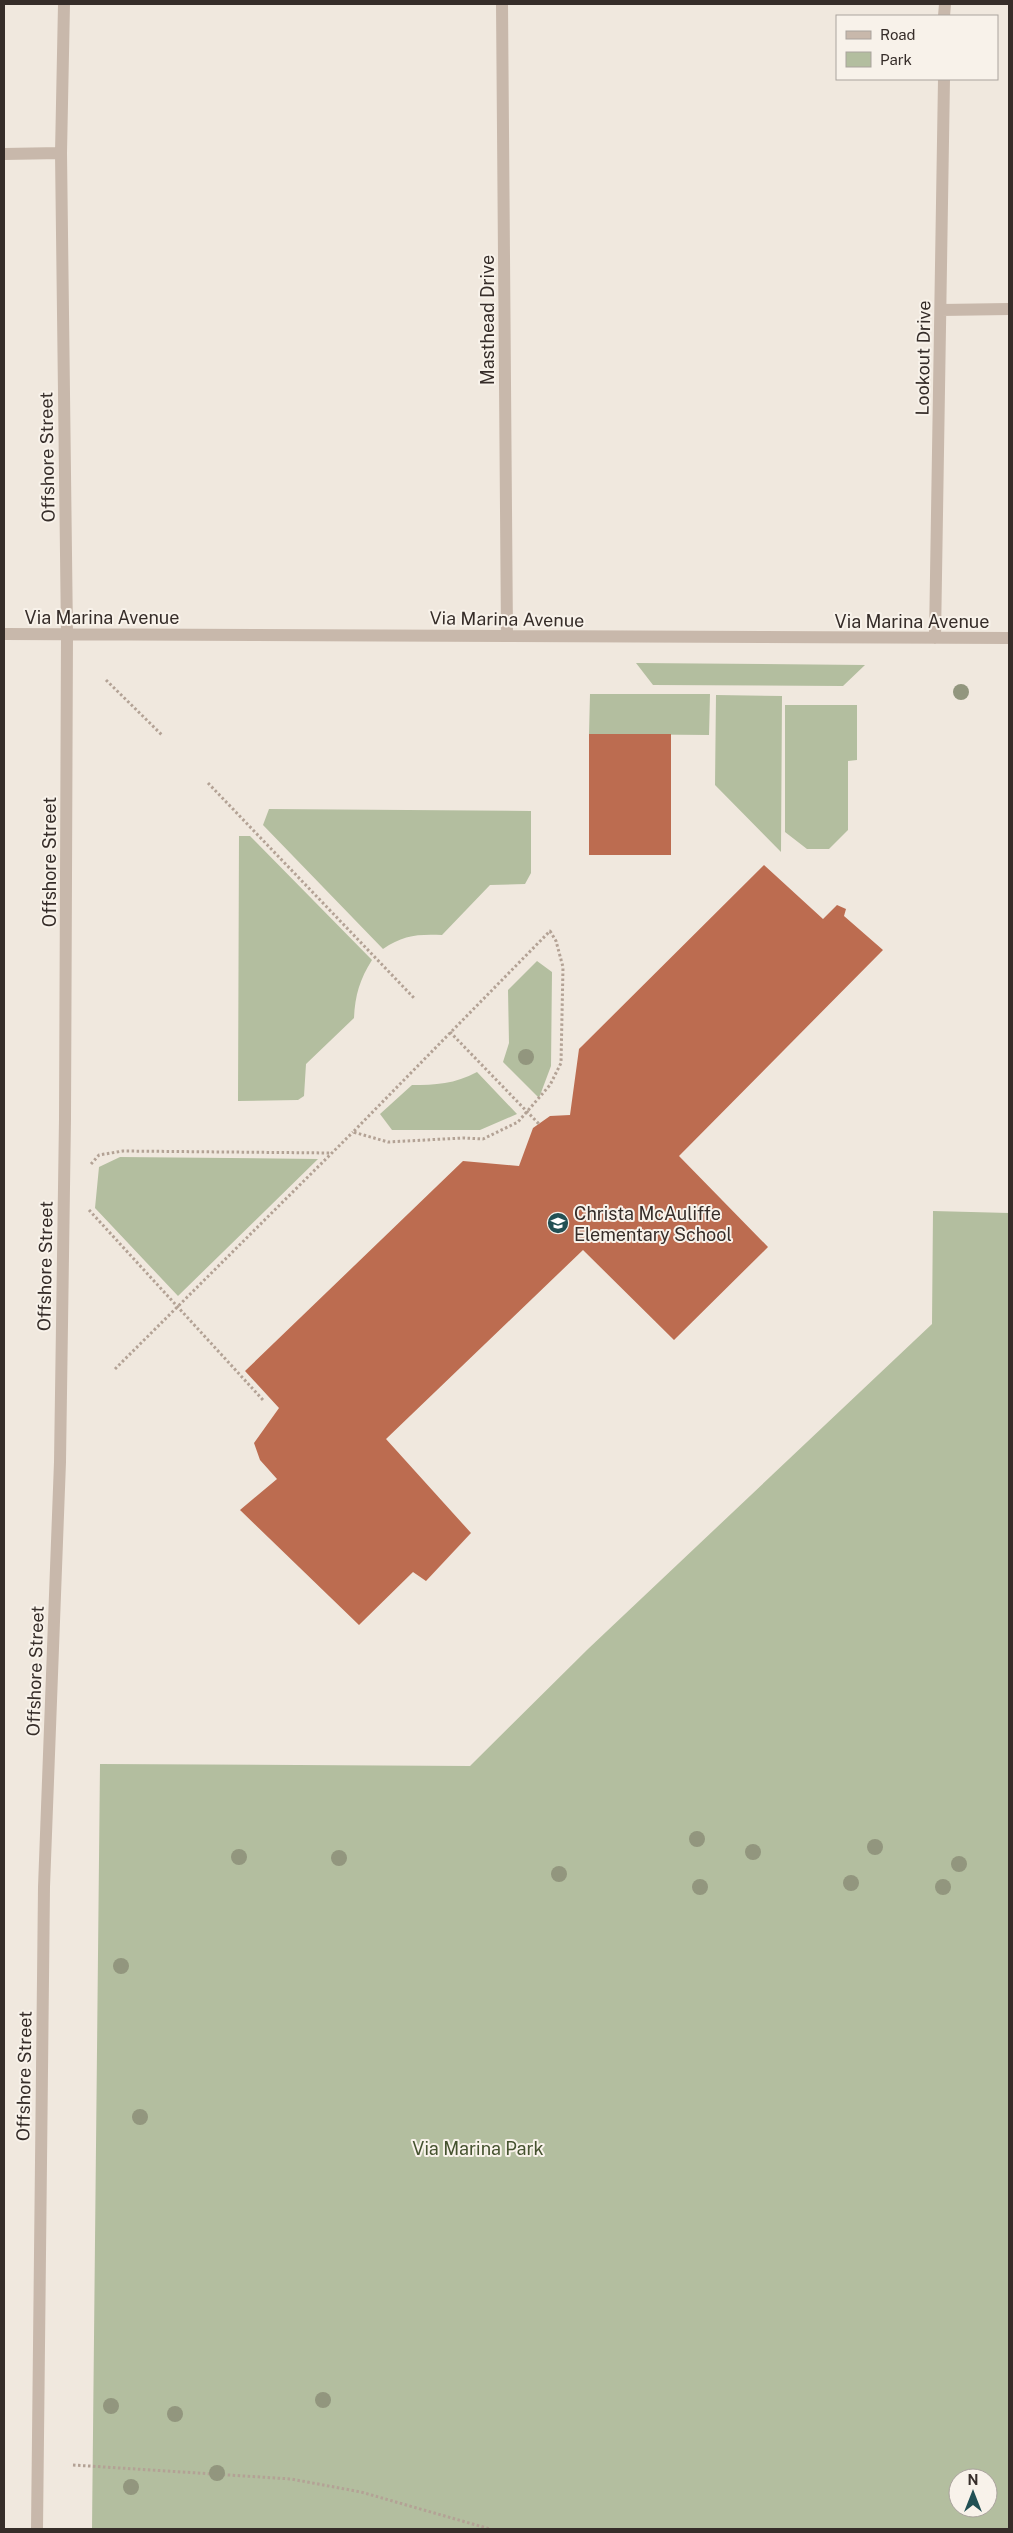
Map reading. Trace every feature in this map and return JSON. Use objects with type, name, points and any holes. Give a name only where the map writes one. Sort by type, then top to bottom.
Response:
[{"type":"street","name":"Offshore Street","points":[[38,2529],[44,1887],[61,1433],[67,634],[61,153],[64,4]]},
{"type":"street","name":"Masthead Drive","points":[[502,4],[507,636]]},
{"type":"street","name":"Lookout Drive","points":[[935,638],[944,80]]},
{"type":"street","points":[[4,154],[61,153]]},
{"type":"street","points":[[941,310],[1009,309]]},
{"type":"street","name":"Via Marina Avenue","points":[[4,634],[1009,638]]},
{"type":"path","points":[[106,680],[163,736]]},
{"type":"path","points":[[208,783],[414,998]]},
{"type":"path","points":[[115,1369],[550,932],[556,941],[563,967],[561,1063],[550,1085],[518,1122],[483,1139],[463,1138],[388,1142],[353,1132]]},
{"type":"path","points":[[450,1032],[539,1124]]},
{"type":"path","points":[[88,1167],[99,1155],[123,1151],[331,1153]]},
{"type":"path","points":[[84,1204],[262,1400]]},
{"type":"path","points":[[73,2465],[291,2478],[360,2492],[490,2529]]},
{"type":"green space","points":[[636,663],[865,665],[843,686],[653,685]]},
{"type":"green space","points":[[590,694],[710,694],[709,735],[589,734]]},
{"type":"green space","points":[[716,695],[782,696],[781,852],[715,785]]},
{"type":"green space","points":[[785,705],[857,705],[857,760],[848,761],[848,830],[829,849],[807,849],[785,832]]},
{"type":"green space","points":[[269,809],[531,811],[531,873],[525,884],[490,885],[442,935],[411,936],[390,944],[383,949],[263,825]]},
{"type":"green space","points":[[239,836],[250,836],[372,960],[359,988],[354,1018],[306,1064],[304,1096],[298,1100],[238,1101]]},
{"type":"green space","points":[[537,961],[552,972],[551,1066],[539,1098],[503,1062],[509,1043],[508,990]]},
{"type":"green space","points":[[477,1072],[517,1114],[480,1130],[392,1130],[380,1114],[412,1085],[445,1083]]},
{"type":"green space","points":[[120,1157],[318,1159],[178,1296],[95,1208],[99,1167]]},
{"type":"green space","name":"Via Marina Park","points":[[933,1211],[1009,1213],[1009,2529],[92,2529],[100,1764],[470,1766],[588,1649],[932,1324]]},
{"type":"building","points":[[589,734],[671,734],[671,855],[589,855]]},
{"type":"building","points":[[764,865],[823,919],[837,905],[846,909],[844,916],[883,950],[679,1156],[768,1247],[674,1340],[583,1250],[386,1439],[471,1533],[426,1581],[413,1572],[359,1625],[240,1510],[277,1479],[260,1460],[254,1443],[279,1408],[245,1371],[463,1161],[519,1166],[533,1128],[550,1116],[570,1115],[579,1049]]},
{"type":"place","name":"Christa McAuliffe Elementary School","points":[[558,1223]]}]
